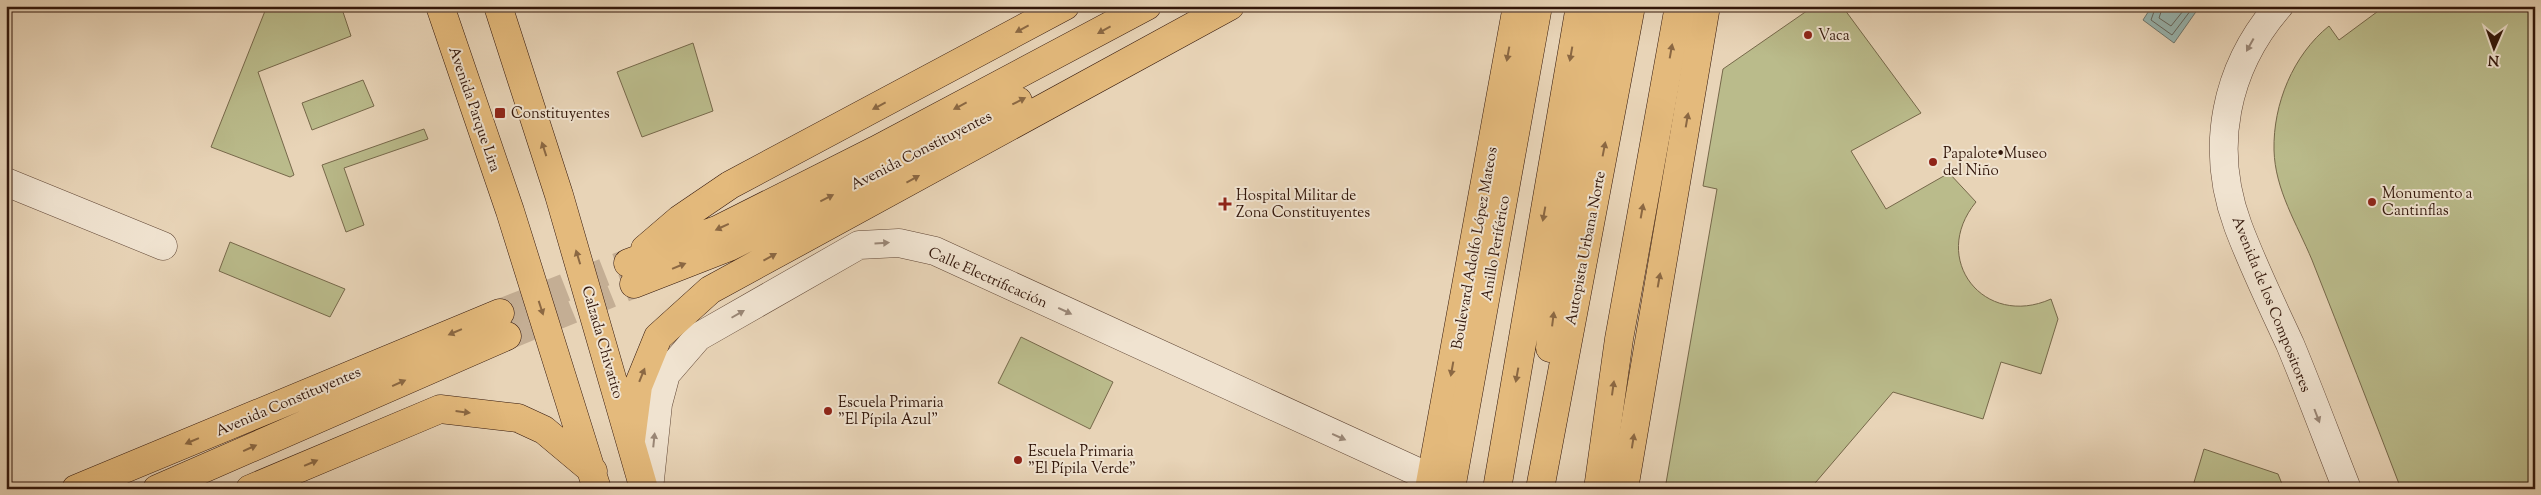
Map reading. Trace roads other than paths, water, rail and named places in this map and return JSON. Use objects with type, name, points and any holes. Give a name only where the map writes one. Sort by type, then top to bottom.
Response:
[{"type":"main road","name":"Avenida Parque Lira","points":[[440,6],[510,211],[595,480]]},
{"type":"main road","name":"Calzada Chivatito","points":[[498,6],[560,195],[644,489]]},
{"type":"main road","points":[[631,274],[680,219],[730,185],[1065,6]]},
{"type":"main road","name":"Avenida Constituyentes","points":[[631,274],[885,145],[1147,6]]},
{"type":"main road","name":"Avenida Constituyentes","points":[[631,274],[729,247],[1204,6]]},
{"type":"main road","points":[[631,440],[638,386],[658,337],[710,290],[1230,6]]},
{"type":"main road","name":"Boulevard Adolfo López Mateos","points":[[1438,486],[1517,6]]},
{"type":"main road","name":"Anillo Periférico","points":[[1438,486],[1473,372],[1538,6]]},
{"type":"main road","points":[[1458,489],[1543,6]]},
{"type":"main road","points":[[1497,489],[1580,6]]},
{"type":"main road","points":[[1533,489],[1558,276],[1607,6]]},
{"type":"main road","name":"Autopista Urbana Norte","points":[[1540,489],[1631,6]]},
{"type":"main road","points":[[1598,489],[1620,339],[1679,6]]},
{"type":"main road","points":[[1624,489],[1706,6]]},
{"type":"main road","name":"Avenida Constituyentes","points":[[76,489],[504,325],[157,489]]},
{"type":"main road","points":[[250,489],[440,409],[518,418],[544,430],[595,480]]},
{"type":"street","name":"Avenida de los Compositores","points":[[2279,6],[2249,45],[2237,74],[2227,107],[2225,174],[2237,225],[2290,346],[2347,489]]},
{"type":"street","points":[[6,182],[163,246]]},
{"type":"street","name":"Calle Electrificación","points":[[649,489],[658,404],[666,374],[698,337],[859,245],[899,243],[935,250],[1438,486]]},
{"type":"water","points":[[2152,6],[2200,6],[2174,43],[2143,20]]},
{"type":"tunnel","points":[[500,313],[628,263]]},
{"type":"tunnel","points":[[507,336],[634,284]]},
{"type":"place","name":"Vaca","points":[[1808,35]]},
{"type":"place","name":"Constituyentes","points":[[500,113]]},
{"type":"place","name":"Papalote•Museo del Niño","points":[[1933,162]]},
{"type":"place","name":"Monumento a Cantinflas","points":[[2372,202]]},
{"type":"place","name":"Hospital Militar de Zona Constituyentes","points":[[1225,204]]},
{"type":"place","name":"Escuela Primaria \"El Pípila Azul\"","points":[[828,411]]},
{"type":"place","name":"Escuela Primaria \"El Pípila Verde\"","points":[[1018,460]]}]
